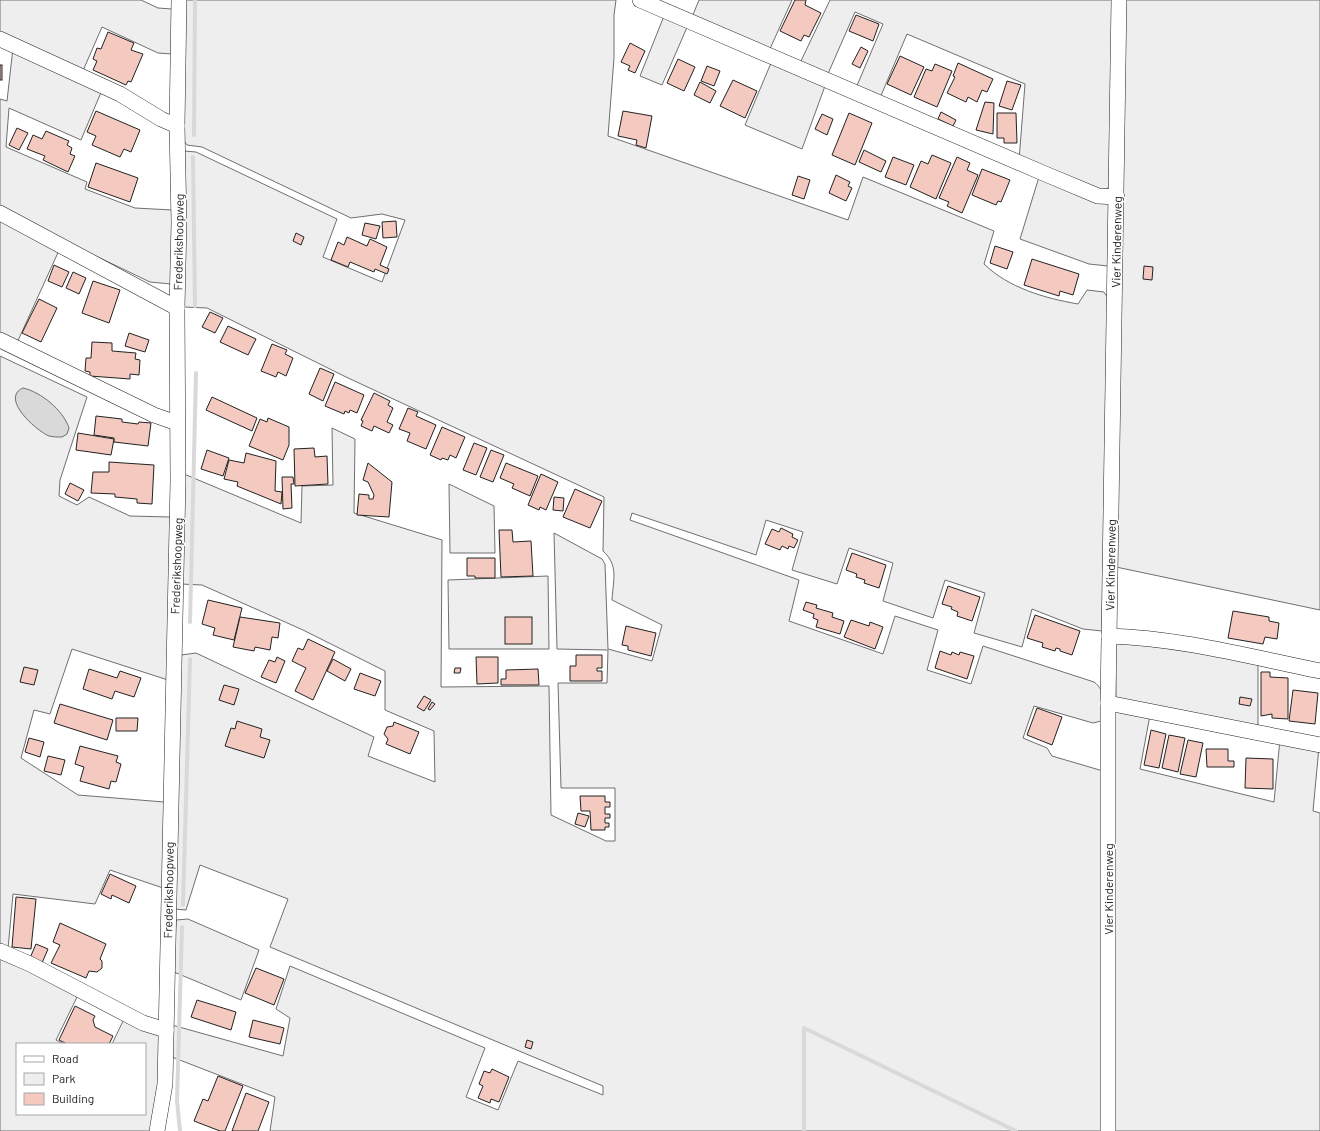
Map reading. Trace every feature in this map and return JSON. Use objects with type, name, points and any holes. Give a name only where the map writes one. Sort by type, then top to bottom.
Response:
[{"type":"street","name":"Frederikshoopweg","points":[[157,1131],[165,1084],[178,481],[177,308],[179,222],[177,126],[179,0]]},
{"type":"street","points":[[640,0],[1043,174],[1098,196],[1117,197]]},
{"type":"street","name":"Vier Kinderenweg","points":[[1108,1131],[1108,703],[1119,0]]},
{"type":"street","points":[[0,39],[120,94],[161,119],[177,126]]},
{"type":"street","points":[[0,213],[177,308]]},
{"type":"street","points":[[0,340],[154,415],[177,423]]},
{"type":"street","points":[[1109,636],[1134,637],[1215,650],[1320,671]]},
{"type":"street","points":[[1108,703],[1320,745]]},
{"type":"street","points":[[0,951],[30,964],[143,1023],[166,1030]]},
{"type":"green space","points":[[0,0],[141,0],[158,8],[172,9],[172,54],[158,53],[102,27],[82,73],[0,35]]},
{"type":"green space","points":[[185,0],[616,0],[614,15],[614,58],[608,136],[848,220],[863,177],[994,231],[984,264],[1004,280],[1016,286],[1052,299],[1078,304],[1087,290],[1104,292],[1108,298],[1102,631],[1083,629],[1032,609],[1022,647],[974,633],[985,593],[945,580],[933,618],[883,601],[893,563],[849,548],[837,584],[792,570],[803,532],[766,520],[756,555],[632,513],[630,520],[799,580],[789,621],[883,654],[895,616],[938,630],[927,670],[971,684],[983,646],[1094,682],[1098,686],[1101,690],[1103,700],[1101,721],[1093,723],[1034,706],[1023,738],[1047,748],[1052,756],[1103,771],[1102,1131],[270,1131],[275,1097],[172,1057],[172,1025],[283,1056],[290,1018],[276,1009],[290,966],[485,1048],[466,1097],[498,1110],[518,1061],[603,1095],[603,1086],[270,947],[288,899],[200,865],[186,910],[174,909],[181,655],[196,653],[374,737],[368,756],[435,782],[434,731],[385,710],[385,671],[303,630],[202,585],[181,584],[184,474],[301,523],[302,486],[333,485],[332,428],[355,439],[354,513],[442,540],[441,687],[549,686],[551,815],[606,841],[615,841],[615,788],[561,788],[558,683],[607,683],[608,650],[557,649],[554,533],[602,559],[605,564],[608,649],[652,661],[662,625],[612,600],[614,580],[613,568],[608,556],[603,551],[604,497],[346,377],[207,308],[184,307],[184,151],[196,152],[337,219],[323,257],[382,282],[405,220],[382,214],[351,218],[202,147],[187,145],[184,141]]},
{"type":"green space","points":[[699,0],[792,0],[769,51],[692,17]]},
{"type":"green space","points":[[830,0],[1113,0],[1109,186],[1106,191],[1102,192],[1019,160],[1025,84],[907,34],[880,98],[856,88],[883,24],[855,12],[827,76],[800,63]]},
{"type":"green space","points":[[1124,0],[1320,0],[1320,610],[1116,567]]},
{"type":"green space","points":[[664,16],[688,25],[662,85],[640,76]]},
{"type":"green space","points":[[13,48],[102,90],[81,140],[9,108],[6,147],[87,182],[85,189],[135,208],[172,210],[171,284],[150,282],[0,210],[0,99],[7,101]]},
{"type":"green space","points":[[771,63],[825,86],[802,149],[745,125]]},
{"type":"green space","points":[[1039,177],[1110,201],[1108,266],[1089,264],[1020,239]]},
{"type":"green space","points":[[0,217],[61,246],[16,345],[0,337]]},
{"type":"green space","points":[[0,356],[87,397],[60,480],[59,496],[77,505],[89,497],[130,516],[170,517],[168,680],[72,649],[50,714],[34,710],[21,758],[78,795],[164,802],[163,888],[110,870],[95,904],[13,894],[8,949],[0,946]]},
{"type":"green space","points":[[449,484],[494,506],[495,553],[450,553]]},
{"type":"green space","points":[[548,576],[549,649],[449,649],[448,580]]},
{"type":"green space","points":[[1119,640],[1258,662],[1258,726],[1116,699],[1115,641]]},
{"type":"green space","points":[[1115,711],[1150,715],[1140,769],[1274,802],[1280,739],[1319,747],[1313,811],[1320,813],[1320,1131],[1114,1131]]},
{"type":"green space","points":[[188,919],[259,950],[241,1000],[174,972],[176,920]]},
{"type":"green space","points":[[0,953],[79,993],[56,1040],[62,1043],[16,1043],[16,1115],[146,1115],[146,1043],[112,1043],[124,1019],[162,1031],[156,1107],[151,1131],[0,1131]]},
{"type":"shaded area","points":[[23,388],[37,393],[57,408],[69,428],[67,434],[62,437],[49,436],[43,433],[22,414],[15,399],[17,393]]},
{"type":"building","points":[[795,0],[806,0],[805,5],[821,13],[809,37],[804,35],[801,41],[780,31]]},
{"type":"building","points":[[856,15],[879,24],[873,41],[849,31]]},
{"type":"building","points":[[108,32],[134,43],[131,50],[143,54],[131,82],[128,81],[126,85],[93,70],[97,61],[93,59],[97,48],[101,49]]},
{"type":"building","points":[[630,43],[645,51],[635,73],[628,70],[630,66],[621,62]]},
{"type":"building","points":[[861,47],[868,51],[860,68],[852,64]]},
{"type":"building","points":[[900,56],[924,67],[911,95],[887,84]]},
{"type":"building","points":[[678,59],[695,67],[684,91],[667,83]]},
{"type":"building","points":[[958,63],[993,79],[987,92],[982,90],[977,102],[968,97],[966,102],[947,93],[955,77],[953,76]]},
{"type":"building","points":[[935,64],[952,71],[937,107],[914,97],[926,69],[932,71]]},
{"type":"building","points":[[0,65],[2,65],[2,80],[0,80]]},
{"type":"building","points":[[707,66],[720,71],[714,86],[701,81]]},
{"type":"building","points":[[733,80],[757,91],[745,118],[720,106]]},
{"type":"building","points":[[1007,81],[1021,85],[1012,110],[999,106]]},
{"type":"building","points":[[700,82],[716,91],[710,103],[694,95]]},
{"type":"building","points":[[985,102],[994,103],[993,134],[976,130]]},
{"type":"building","points":[[96,111],[140,130],[131,152],[124,149],[120,157],[92,145],[96,136],[87,132]]},
{"type":"building","points":[[623,111],[652,116],[646,148],[636,145],[637,140],[618,136]]},
{"type":"building","points":[[941,112],[956,120],[953,126],[938,119]]},
{"type":"building","points":[[849,113],[872,123],[855,165],[832,155]]},
{"type":"building","points":[[997,113],[1016,113],[1017,143],[1004,143],[1004,138],[997,138]]},
{"type":"building","points":[[822,114],[833,119],[827,135],[815,129]]},
{"type":"building","points":[[17,128],[28,133],[19,150],[9,145]]},
{"type":"building","points":[[46,131],[69,141],[67,145],[72,148],[70,154],[75,156],[68,172],[43,160],[45,156],[27,149],[33,135],[42,139]]},
{"type":"building","points":[[864,150],[886,161],[881,172],[859,162]]},
{"type":"building","points":[[932,155],[951,163],[936,199],[910,187],[921,161],[928,164]]},
{"type":"building","points":[[893,157],[914,165],[906,185],[885,177]]},
{"type":"building","points":[[957,157],[970,163],[967,170],[978,175],[962,213],[947,206],[949,202],[939,198]]},
{"type":"building","points":[[96,163],[138,178],[130,202],[88,187]]},
{"type":"building","points":[[982,169],[1010,180],[1001,202],[998,201],[996,205],[972,195]]},
{"type":"building","points":[[836,175],[850,182],[848,186],[852,188],[846,201],[829,193]]},
{"type":"building","points":[[798,176],[810,180],[804,199],[792,195]]},
{"type":"building","points":[[396,221],[397,237],[383,238],[382,222]]},
{"type":"building","points":[[365,223],[380,226],[376,239],[362,235]]},
{"type":"building","points":[[296,233],[304,237],[301,245],[293,241]]},
{"type":"building","points":[[347,237],[367,246],[370,239],[387,247],[380,265],[389,269],[387,274],[375,269],[374,272],[350,262],[348,267],[331,260],[338,242],[344,245]]},
{"type":"building","points":[[995,246],[1013,252],[1007,269],[990,263]]},
{"type":"building","points":[[1032,259],[1079,274],[1073,295],[1060,291],[1059,296],[1024,285]]},
{"type":"building","points":[[54,265],[69,272],[62,287],[48,281]]},
{"type":"building","points":[[1144,266],[1153,267],[1152,280],[1143,279]]},
{"type":"building","points":[[73,272],[86,278],[79,294],[66,288]]},
{"type":"building","points":[[93,281],[120,290],[109,323],[82,313]]},
{"type":"building","points":[[39,299],[57,308],[41,342],[22,333]]},
{"type":"building","points":[[210,312],[223,318],[215,333],[202,327]]},
{"type":"building","points":[[228,326],[256,339],[248,355],[220,342]]},
{"type":"building","points":[[129,333],[149,340],[145,352],[125,346]]},
{"type":"building","points":[[92,342],[112,343],[112,351],[136,353],[135,359],[140,360],[139,375],[130,374],[130,379],[90,376],[90,372],[85,371],[86,358],[91,358]]},
{"type":"building","points":[[272,344],[287,350],[285,354],[293,358],[286,376],[278,372],[276,377],[261,371]]},
{"type":"building","points":[[320,368],[334,374],[323,401],[309,394]]},
{"type":"building","points":[[335,382],[364,395],[357,413],[350,410],[349,413],[345,411],[344,414],[325,406]]},
{"type":"building","points":[[374,393],[390,401],[388,405],[393,408],[387,422],[393,425],[389,433],[374,426],[372,431],[361,426],[363,421],[361,420]]},
{"type":"building","points":[[212,397],[257,418],[252,431],[206,410]]},
{"type":"building","points":[[408,408],[418,412],[416,416],[436,425],[426,449],[407,441],[410,433],[399,429]]},
{"type":"building","points":[[96,416],[122,419],[122,422],[138,424],[139,422],[151,423],[148,446],[114,442],[114,438],[94,435]]},
{"type":"building","points":[[268,418],[289,427],[289,445],[283,460],[249,446],[260,419],[267,422]]},
{"type":"building","points":[[442,427],[465,437],[456,458],[450,455],[448,460],[442,458],[441,460],[430,455]]},
{"type":"building","points":[[78,433],[114,439],[111,455],[76,450]]},
{"type":"building","points":[[474,443],[487,448],[476,475],[463,470]]},
{"type":"building","points":[[314,448],[315,457],[327,456],[328,484],[295,486],[294,449]]},
{"type":"building","points":[[207,450],[229,458],[223,476],[201,469]]},
{"type":"building","points":[[491,450],[504,455],[493,482],[480,477]]},
{"type":"building","points":[[246,453],[276,461],[275,491],[282,492],[281,504],[237,486],[238,482],[224,479],[229,460],[244,463]]},
{"type":"building","points":[[109,462],[154,465],[152,504],[137,503],[137,499],[115,497],[115,494],[91,493],[93,472],[109,472]]},
{"type":"building","points":[[368,463],[392,482],[389,517],[357,515],[359,494],[369,495],[369,499],[373,499],[374,495],[368,482],[363,480]]},
{"type":"building","points":[[506,463],[538,476],[530,496],[512,488],[514,484],[500,478]]},
{"type":"building","points":[[541,474],[558,482],[546,510],[540,507],[539,510],[528,505]]},
{"type":"building","points":[[282,477],[293,477],[294,484],[291,484],[292,508],[283,509]]},
{"type":"building","points":[[70,483],[84,490],[78,501],[65,494]]},
{"type":"building","points":[[575,489],[602,501],[590,528],[563,517]]},
{"type":"building","points":[[554,497],[564,498],[563,511],[553,510]]},
{"type":"building","points":[[781,528],[793,534],[792,537],[798,540],[794,548],[789,546],[788,549],[782,546],[780,550],[765,544],[772,529],[779,532]]},
{"type":"building","points":[[499,530],[512,530],[513,542],[531,541],[533,576],[501,577]]},
{"type":"building","points":[[852,553],[886,565],[879,588],[864,583],[865,580],[856,577],[857,574],[846,570]]},
{"type":"building","points":[[467,558],[495,558],[495,578],[475,578],[475,576],[467,576]]},
{"type":"building","points":[[948,586],[980,597],[972,621],[957,616],[958,612],[951,609],[952,607],[942,604]]},
{"type":"building","points":[[208,600],[242,608],[234,640],[213,635],[215,628],[202,624]]},
{"type":"building","points":[[806,602],[817,605],[816,608],[833,613],[832,617],[844,621],[840,634],[816,627],[818,620],[813,618],[814,614],[803,610]]},
{"type":"building","points":[[1233,611],[1269,617],[1269,621],[1279,623],[1277,639],[1265,637],[1263,644],[1228,638]]},
{"type":"building","points":[[1035,615],[1080,631],[1072,655],[1060,651],[1060,649],[1056,648],[1055,651],[1042,647],[1043,643],[1027,638]]},
{"type":"building","points":[[240,617],[280,623],[278,638],[272,637],[270,650],[255,647],[254,651],[233,647]]},
{"type":"building","points":[[505,617],[532,617],[532,644],[505,644]]},
{"type":"building","points":[[851,620],[869,626],[870,622],[883,627],[875,649],[844,637]]},
{"type":"building","points":[[626,626],[656,633],[651,656],[628,650],[628,646],[622,645]]},
{"type":"building","points":[[308,639],[335,652],[313,700],[295,691],[306,668],[292,661],[298,648],[303,650]]},
{"type":"building","points":[[940,651],[951,655],[952,652],[959,655],[960,652],[974,656],[967,679],[935,668]]},
{"type":"building","points":[[576,655],[602,655],[602,668],[597,668],[597,671],[602,671],[602,681],[570,681],[570,666],[576,666]]},
{"type":"building","points":[[277,657],[285,661],[276,683],[261,677],[269,660],[275,662]]},
{"type":"building","points":[[476,657],[498,657],[498,683],[477,684]]},
{"type":"building","points":[[333,659],[351,669],[345,681],[327,671]]},
{"type":"building","points":[[24,667],[38,670],[34,685],[20,682]]},
{"type":"building","points":[[455,668],[461,668],[460,673],[454,673]]},
{"type":"building","points":[[89,669],[117,678],[120,671],[141,678],[134,697],[115,691],[112,699],[83,689]]},
{"type":"building","points":[[538,669],[539,685],[501,685],[501,679],[506,679],[506,670]]},
{"type":"building","points":[[1261,672],[1270,672],[1270,677],[1288,678],[1288,719],[1272,718],[1272,714],[1261,716]]},
{"type":"building","points":[[360,673],[381,681],[375,696],[354,689]]},
{"type":"building","points":[[224,685],[239,689],[234,705],[219,700]]},
{"type":"building","points":[[1293,690],[1318,693],[1315,724],[1289,721]]},
{"type":"building","points":[[424,696],[431,700],[424,711],[417,707]]},
{"type":"building","points":[[1240,697],[1252,699],[1250,706],[1239,704]]},
{"type":"building","points":[[432,702],[435,704],[430,710],[428,709]]},
{"type":"building","points":[[60,704],[113,720],[107,740],[54,723]]},
{"type":"building","points":[[1037,708],[1062,717],[1052,745],[1027,735]]},
{"type":"building","points":[[116,718],[138,718],[137,731],[116,731]]},
{"type":"building","points":[[237,721],[262,729],[260,737],[270,740],[264,758],[225,746],[231,728],[235,729]]},
{"type":"building","points":[[394,722],[419,732],[410,754],[386,744],[388,739],[384,734],[387,727],[393,726]]},
{"type":"building","points":[[1151,730],[1166,734],[1159,768],[1144,765]]},
{"type":"building","points":[[1169,735],[1185,738],[1178,772],[1162,768]]},
{"type":"building","points":[[29,738],[44,742],[40,757],[25,752]]},
{"type":"building","points":[[1188,740],[1203,743],[1196,777],[1180,774]]},
{"type":"building","points":[[80,746],[118,756],[116,762],[121,764],[116,782],[111,781],[109,789],[80,781],[84,767],[75,764]]},
{"type":"building","points":[[1206,749],[1228,749],[1228,761],[1234,761],[1234,767],[1207,767]]},
{"type":"building","points":[[48,756],[65,760],[61,775],[44,771]]},
{"type":"building","points":[[1246,758],[1273,759],[1273,789],[1245,788]]},
{"type":"building","points":[[580,796],[605,796],[605,802],[610,802],[610,807],[605,807],[605,814],[610,814],[610,818],[605,818],[605,823],[609,823],[609,827],[605,827],[605,830],[591,830],[590,811],[581,811]]},
{"type":"building","points":[[578,813],[589,816],[585,827],[575,824]]},
{"type":"building","points":[[110,874],[136,886],[129,903],[112,895],[111,899],[101,894]]},
{"type":"building","points":[[16,897],[36,899],[31,949],[12,947]]},
{"type":"building","points":[[60,923],[106,944],[100,959],[102,961],[102,968],[97,972],[89,971],[86,978],[51,963],[60,945],[53,942]]},
{"type":"building","points":[[36,944],[48,949],[42,963],[30,958]]},
{"type":"building","points":[[256,968],[284,979],[274,1005],[245,993]]},
{"type":"building","points":[[197,1000],[236,1012],[231,1030],[191,1017]]},
{"type":"building","points":[[75,1006],[95,1016],[93,1020],[95,1027],[113,1036],[110,1043],[65,1043],[59,1040]]},
{"type":"building","points":[[253,1020],[284,1028],[280,1044],[249,1037]]},
{"type":"building","points":[[527,1040],[533,1042],[531,1049],[525,1047]]},
{"type":"building","points":[[492,1069],[509,1077],[499,1102],[491,1099],[490,1103],[478,1098],[483,1086],[479,1084],[484,1071],[490,1073]]},
{"type":"building","points":[[218,1076],[243,1086],[225,1131],[220,1131],[194,1121],[203,1099],[208,1101]]},
{"type":"building","points":[[246,1093],[269,1102],[258,1131],[232,1131]]},
{"type":"waterway","points":[[194,135],[195,0]]},
{"type":"waterway","points":[[193,157],[195,306]]},
{"type":"waterway","points":[[190,622],[196,373]]},
{"type":"waterway","points":[[183,905],[190,659]]},
{"type":"waterway","points":[[180,1131],[177,1101],[182,927]]},
{"type":"waterway","points":[[804,1131],[804,1028],[1016,1131]]}]
